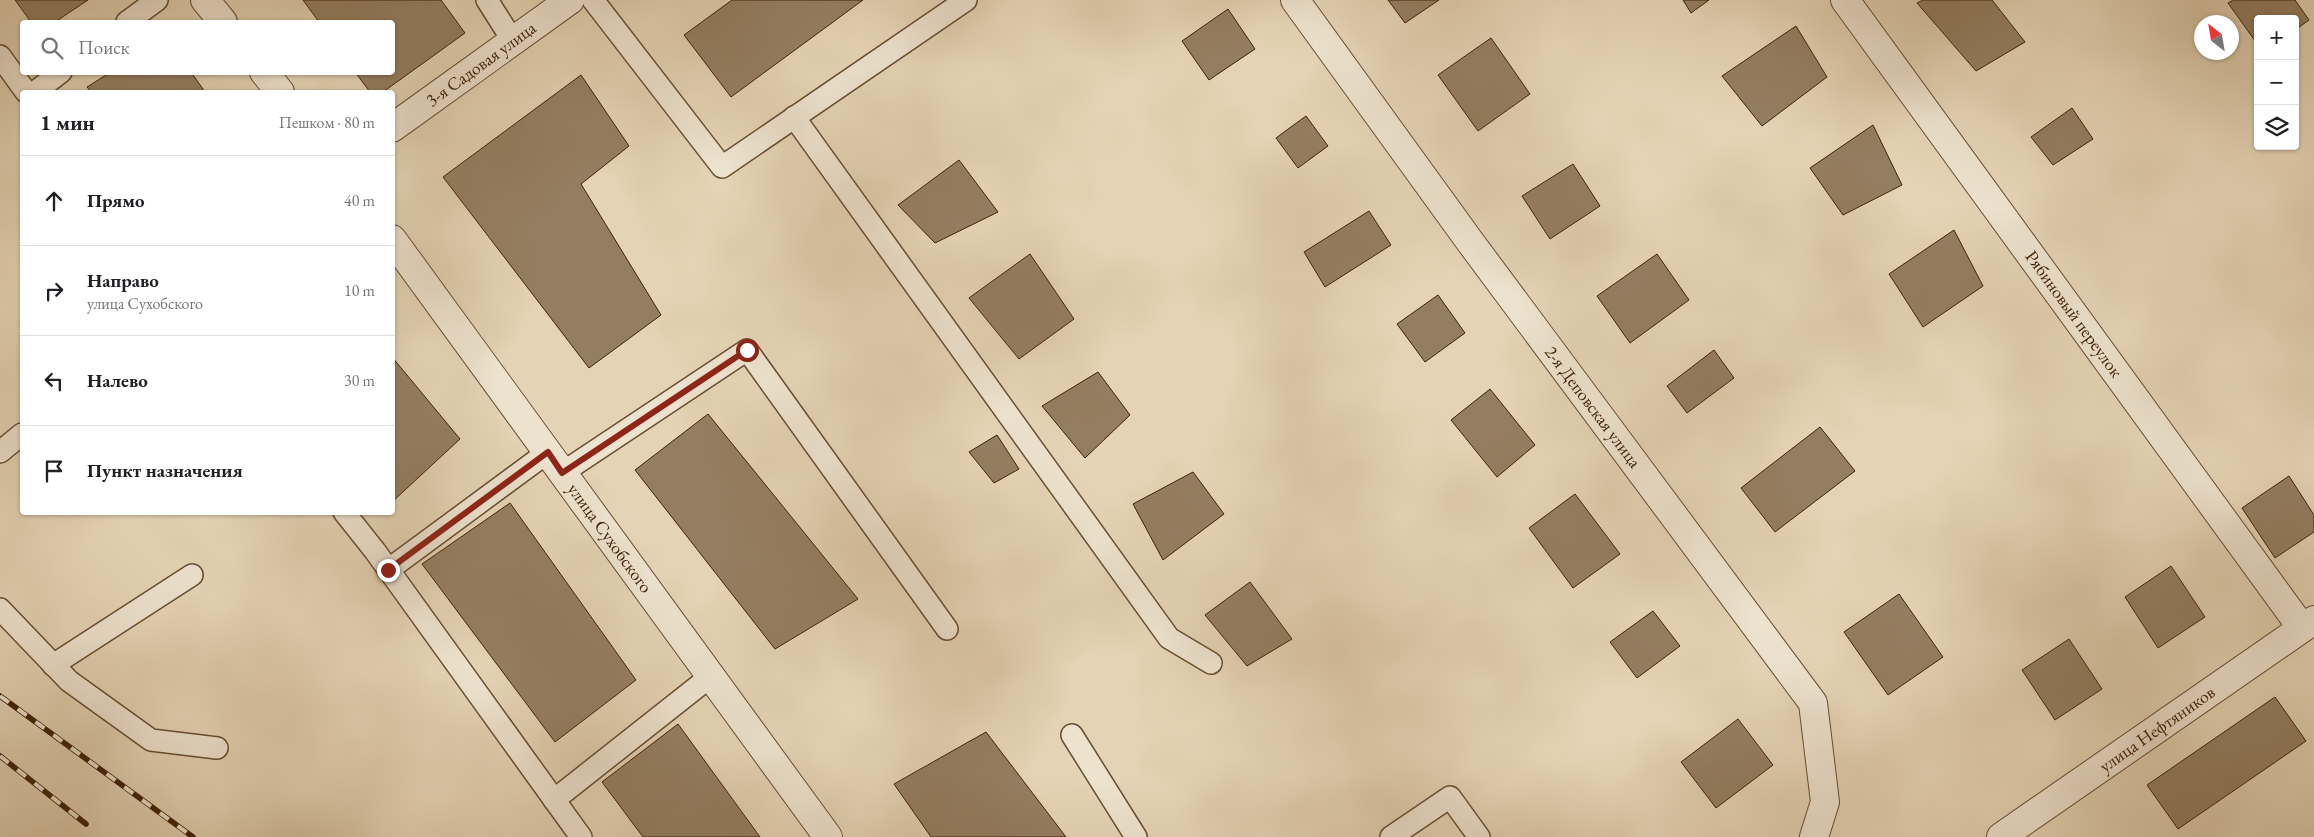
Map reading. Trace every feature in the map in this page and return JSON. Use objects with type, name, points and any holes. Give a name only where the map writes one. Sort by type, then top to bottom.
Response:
[{"type":"street","points":[[205,0],[221,20]]},
{"type":"street","name":"3-я Садовая улица","points":[[395,126],[570,0]]},
{"type":"street","name":"2-я Деповская улица","points":[[1295,0],[1471,243],[1813,703],[1825,802],[1814,837]]},
{"type":"street","name":"Рябиновый переулок","points":[[1845,0],[2308,624]]},
{"type":"street","points":[[266,75],[278,90]]},
{"type":"street","name":"улица Сухобского","points":[[395,243],[828,837]]},
{"type":"street","name":"улица Нефтяников","points":[[2001,837],[2308,624]]},
{"type":"lane","points":[[130,20],[156,0]]},
{"type":"lane","points":[[487,0],[513,41]]},
{"type":"lane","points":[[593,0],[722,166],[966,0]]},
{"type":"lane","points":[[0,56],[25,90]]},
{"type":"lane","points":[[37,90],[57,75]]},
{"type":"lane","points":[[794,117],[1170,638],[1210,663]]},
{"type":"lane","points":[[388,570],[555,462],[747,350],[946,629]]},
{"type":"lane","points":[[0,452],[20,436]]},
{"type":"lane","points":[[346,515],[581,837]]},
{"type":"lane","points":[[53,665],[192,575]]},
{"type":"lane","points":[[0,609],[69,681],[151,740],[217,748]]},
{"type":"lane","points":[[554,800],[710,676]]},
{"type":"lane","points":[[1072,734],[1136,837]]},
{"type":"lane","points":[[1391,837],[1450,797],[1479,837]]},
{"type":"building","points":[[15,0],[88,0],[58,20],[30,20]]},
{"type":"building","points":[[303,0],[441,0],[465,33],[386,90],[368,90],[357,75],[395,75],[395,20],[318,20]]},
{"type":"building","points":[[732,0],[863,0],[731,97],[684,35]]},
{"type":"building","points":[[1388,0],[1439,0],[1405,23]]},
{"type":"building","points":[[1683,0],[1709,0],[1691,13]]},
{"type":"building","points":[[1923,0],[1992,0],[2025,42],[1976,71],[1917,3]]},
{"type":"building","points":[[2233,0],[2295,0],[2309,20],[2299,27],[2299,15],[2254,15],[2254,39],[2239,18],[2239,15],[2237,15],[2228,3]]},
{"type":"building","points":[[1228,9],[1255,49],[1209,80],[1182,41]]},
{"type":"building","points":[[1796,26],[1827,77],[1762,126],[1722,76]]},
{"type":"building","points":[[1491,38],[1530,94],[1478,131],[1438,75]]},
{"type":"building","points":[[106,75],[193,75],[204,90],[89,90],[87,87]]},
{"type":"building","points":[[581,75],[629,146],[581,184],[661,315],[589,368],[443,177]]},
{"type":"building","points":[[2072,108],[2093,139],[2053,165],[2031,137]]},
{"type":"building","points":[[1306,116],[1328,146],[1298,168],[1276,138]]},
{"type":"building","points":[[1873,125],[1902,185],[1843,215],[1810,168]]},
{"type":"building","points":[[959,160],[998,212],[935,243],[898,205]]},
{"type":"building","points":[[1573,164],[1600,206],[1550,239],[1522,196]]},
{"type":"building","points":[[1369,211],[1391,245],[1325,287],[1304,252]]},
{"type":"building","points":[[1954,230],[1983,286],[1923,327],[1889,274]]},
{"type":"building","points":[[1030,254],[1074,319],[1019,359],[969,298]]},
{"type":"building","points":[[1657,254],[1689,300],[1630,343],[1597,296]]},
{"type":"building","points":[[1438,295],[1465,333],[1425,362],[1397,324]]},
{"type":"building","points":[[1714,350],[1734,378],[1687,413],[1667,386]]},
{"type":"building","points":[[395,361],[460,439],[395,499]]},
{"type":"building","points":[[1098,372],[1130,415],[1085,458],[1042,406]]},
{"type":"building","points":[[1490,389],[1535,445],[1497,477],[1451,420]]},
{"type":"building","points":[[708,414],[858,599],[775,649],[635,470]]},
{"type":"building","points":[[1820,427],[1855,471],[1775,532],[1741,488]]},
{"type":"building","points":[[997,435],[1019,469],[994,483],[969,452]]},
{"type":"building","points":[[1193,472],[1224,514],[1163,560],[1133,504]]},
{"type":"building","points":[[2289,476],[2314,515],[2314,532],[2275,558],[2242,508]]},
{"type":"building","points":[[1575,494],[1620,554],[1573,588],[1529,528]]},
{"type":"building","points":[[510,503],[636,680],[555,742],[422,564]]},
{"type":"building","points":[[2171,566],[2205,617],[2158,648],[2125,597]]},
{"type":"building","points":[[1250,582],[1292,639],[1247,666],[1205,615]]},
{"type":"building","points":[[1899,594],[1943,657],[1888,695],[1844,632]]},
{"type":"building","points":[[1653,611],[1680,646],[1637,678],[1610,642]]},
{"type":"building","points":[[2069,639],[2102,689],[2055,720],[2022,670]]},
{"type":"building","points":[[2275,697],[2306,741],[2178,829],[2147,785]]},
{"type":"building","points":[[1738,719],[1773,765],[1716,808],[1681,762]]},
{"type":"building","points":[[678,724],[760,837],[643,837],[602,782]]},
{"type":"building","points":[[986,732],[1066,837],[931,837],[894,784]]},
{"type":"railway","points":[[0,696],[193,837]]},
{"type":"railway","points":[[0,756],[86,824]]},
{"type":"route","points":[[388,570],[548,452],[562,473],[747,350]]}]
